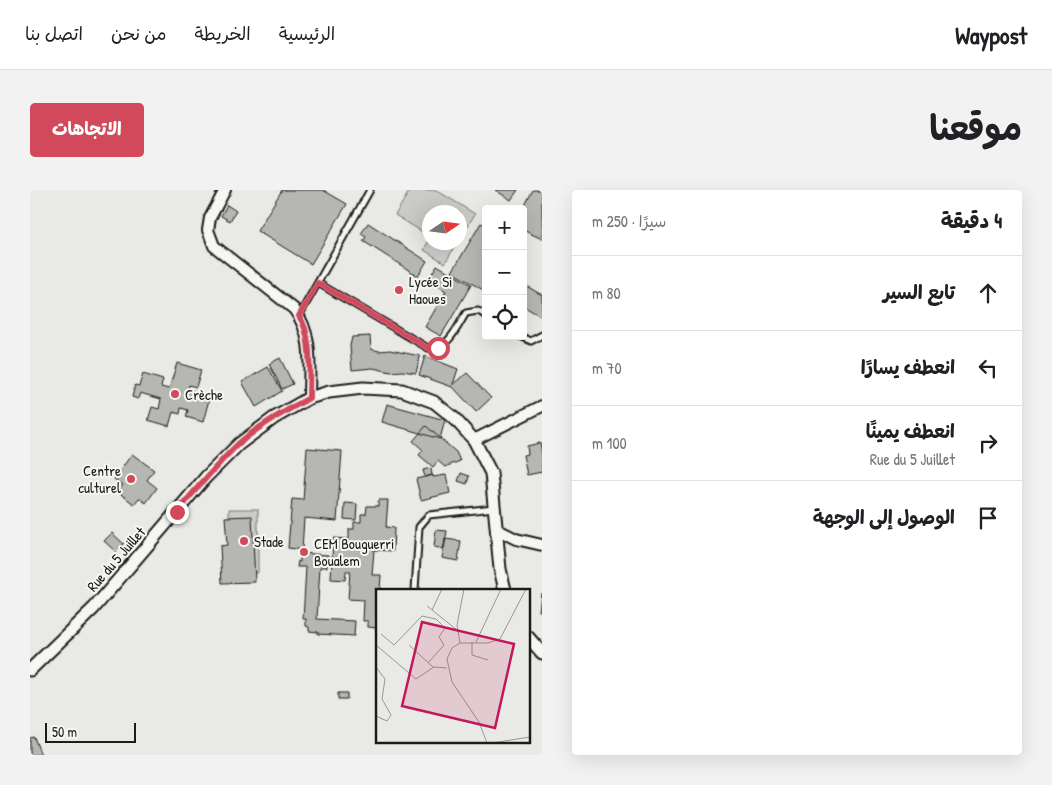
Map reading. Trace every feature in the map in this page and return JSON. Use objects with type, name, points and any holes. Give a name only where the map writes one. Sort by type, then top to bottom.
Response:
[{"type":"street","points":[[225,190],[210,218],[208,230],[214,246],[294,309],[303,321],[307,336],[309,398]]},
{"type":"street","name":"Rue du 5 Juillet","points":[[30,670],[94,608],[206,477],[239,444],[274,418],[309,398],[329,392],[364,388],[402,390],[434,402],[454,418],[474,440],[491,473],[500,568],[505,589]]},
{"type":"street","points":[[474,440],[542,406]]},
{"type":"street","points":[[496,529],[516,539],[542,545]]},
{"type":"street","points":[[530,639],[542,653]]},
{"type":"lane","points":[[299,316],[370,190]]},
{"type":"lane","points":[[318,283],[428,348],[438,348],[448,341],[466,314],[478,311],[482,313]]},
{"type":"lane","points":[[527,339],[531,341],[542,335]]},
{"type":"lane","points":[[415,589],[419,528],[429,515],[494,508]]},
{"type":"shaded area","points":[[410,190],[436,190],[460,205],[422,205],[422,232],[395,215]]},
{"type":"shaded area","points":[[467,209],[475,214],[467,227]]},
{"type":"shaded area","points":[[424,250],[453,250],[445,263]]},
{"type":"shaded area","name":"Stade","points":[[229,509],[258,509],[258,573],[229,573]]},
{"type":"building","points":[[282,190],[323,190],[347,204],[311,264],[257,231]]},
{"type":"building","points":[[495,190],[518,190],[511,200]]},
{"type":"building","points":[[533,190],[542,190],[542,239],[527,232],[527,205],[525,205]]},
{"type":"building","points":[[227,205],[236,211],[230,221],[221,216]]},
{"type":"building","points":[[368,223],[427,261],[418,276],[363,241],[366,237],[361,234]]},
{"type":"building","points":[[482,224],[482,289],[452,272],[465,250],[467,250],[467,247]]},
{"type":"building","points":[[437,265],[471,285],[441,336],[425,327],[446,291],[428,280]]},
{"type":"building","points":[[527,286],[542,295],[542,317],[527,308]]},
{"type":"building","points":[[370,336],[371,349],[379,351],[390,350],[420,356],[416,373],[391,372],[373,368],[352,370],[350,346],[352,337]]},
{"type":"building","points":[[425,356],[458,369],[452,387],[419,375]]},
{"type":"building","points":[[280,358],[293,384],[282,389],[269,364]]},
{"type":"building","name":"Crèche","points":[[177,363],[201,370],[196,387],[189,385],[188,389],[210,396],[203,422],[186,417],[188,410],[181,408],[180,414],[173,412],[169,426],[148,420],[152,407],[159,409],[161,399],[140,393],[138,399],[132,397],[135,385],[139,386],[143,374],[163,380],[161,387],[169,389]]},
{"type":"building","points":[[268,367],[282,391],[256,407],[242,382]]},
{"type":"building","points":[[467,373],[491,398],[476,412],[452,386]]},
{"type":"building","points":[[387,404],[445,420],[440,439],[382,422]]},
{"type":"building","points":[[426,426],[456,452],[460,461],[445,467],[438,461],[433,467],[419,455],[423,450],[413,441]]},
{"type":"building","points":[[540,443],[542,472],[527,475],[523,455],[528,454],[527,446]]},
{"type":"building","points":[[307,448],[342,451],[337,521],[304,518],[302,550],[288,548],[292,499],[303,500]]},
{"type":"building","name":"Centre culturel","points":[[132,454],[154,470],[147,480],[157,488],[146,503],[139,498],[134,504],[118,492],[123,485],[114,479]]},
{"type":"building","points":[[431,468],[432,475],[425,477],[423,470]]},
{"type":"building","points":[[461,473],[469,476],[467,484],[458,481]]},
{"type":"building","points":[[433,475],[433,477],[446,475],[450,493],[421,500],[416,479]]},
{"type":"building","points":[[378,500],[388,500],[386,527],[394,528],[393,551],[374,550],[372,575],[381,575],[380,589],[376,589],[376,628],[368,627],[368,621],[363,621],[364,600],[348,599],[350,571],[346,571],[345,580],[331,579],[333,538],[349,539],[349,529],[354,529],[354,522],[361,522],[361,514],[366,514],[367,506],[378,506]]},
{"type":"building","points":[[345,503],[357,504],[356,520],[344,519]]},
{"type":"building","name":"Stade","points":[[252,516],[255,582],[222,583],[220,546],[227,545],[225,517]]},
{"type":"building","points":[[436,530],[447,531],[444,549],[434,547]]},
{"type":"building","points":[[112,533],[124,544],[116,552],[104,541]]},
{"type":"building","points":[[445,539],[461,541],[458,561],[442,558]]},
{"type":"building","points":[[300,553],[328,555],[327,567],[320,567],[317,619],[355,621],[354,636],[318,634],[318,632],[309,631],[309,627],[306,626],[306,619],[303,619],[306,567],[297,567],[298,561],[300,562]]},
{"type":"building","points":[[541,593],[542,611],[539,611]]},
{"type":"building","points":[[338,693],[347,693],[347,699],[338,699]]},
{"type":"building","points":[[34,737],[41,755],[30,755],[30,738]]},
{"type":"place","name":"Lycée Si Haoues","points":[[399,290]]},
{"type":"place","name":"Crèche","points":[[175,394]]},
{"type":"place","name":"Centre culturel","points":[[131,479]]},
{"type":"place","name":"Stade","points":[[244,541]]},
{"type":"place","name":"CEM Bouguerri Boualem","points":[[304,552]]},
{"type":"route","points":[[177,512],[206,477],[239,444],[274,418],[309,398],[307,336],[303,321],[299,316],[318,283],[428,348],[438,348]]}]
